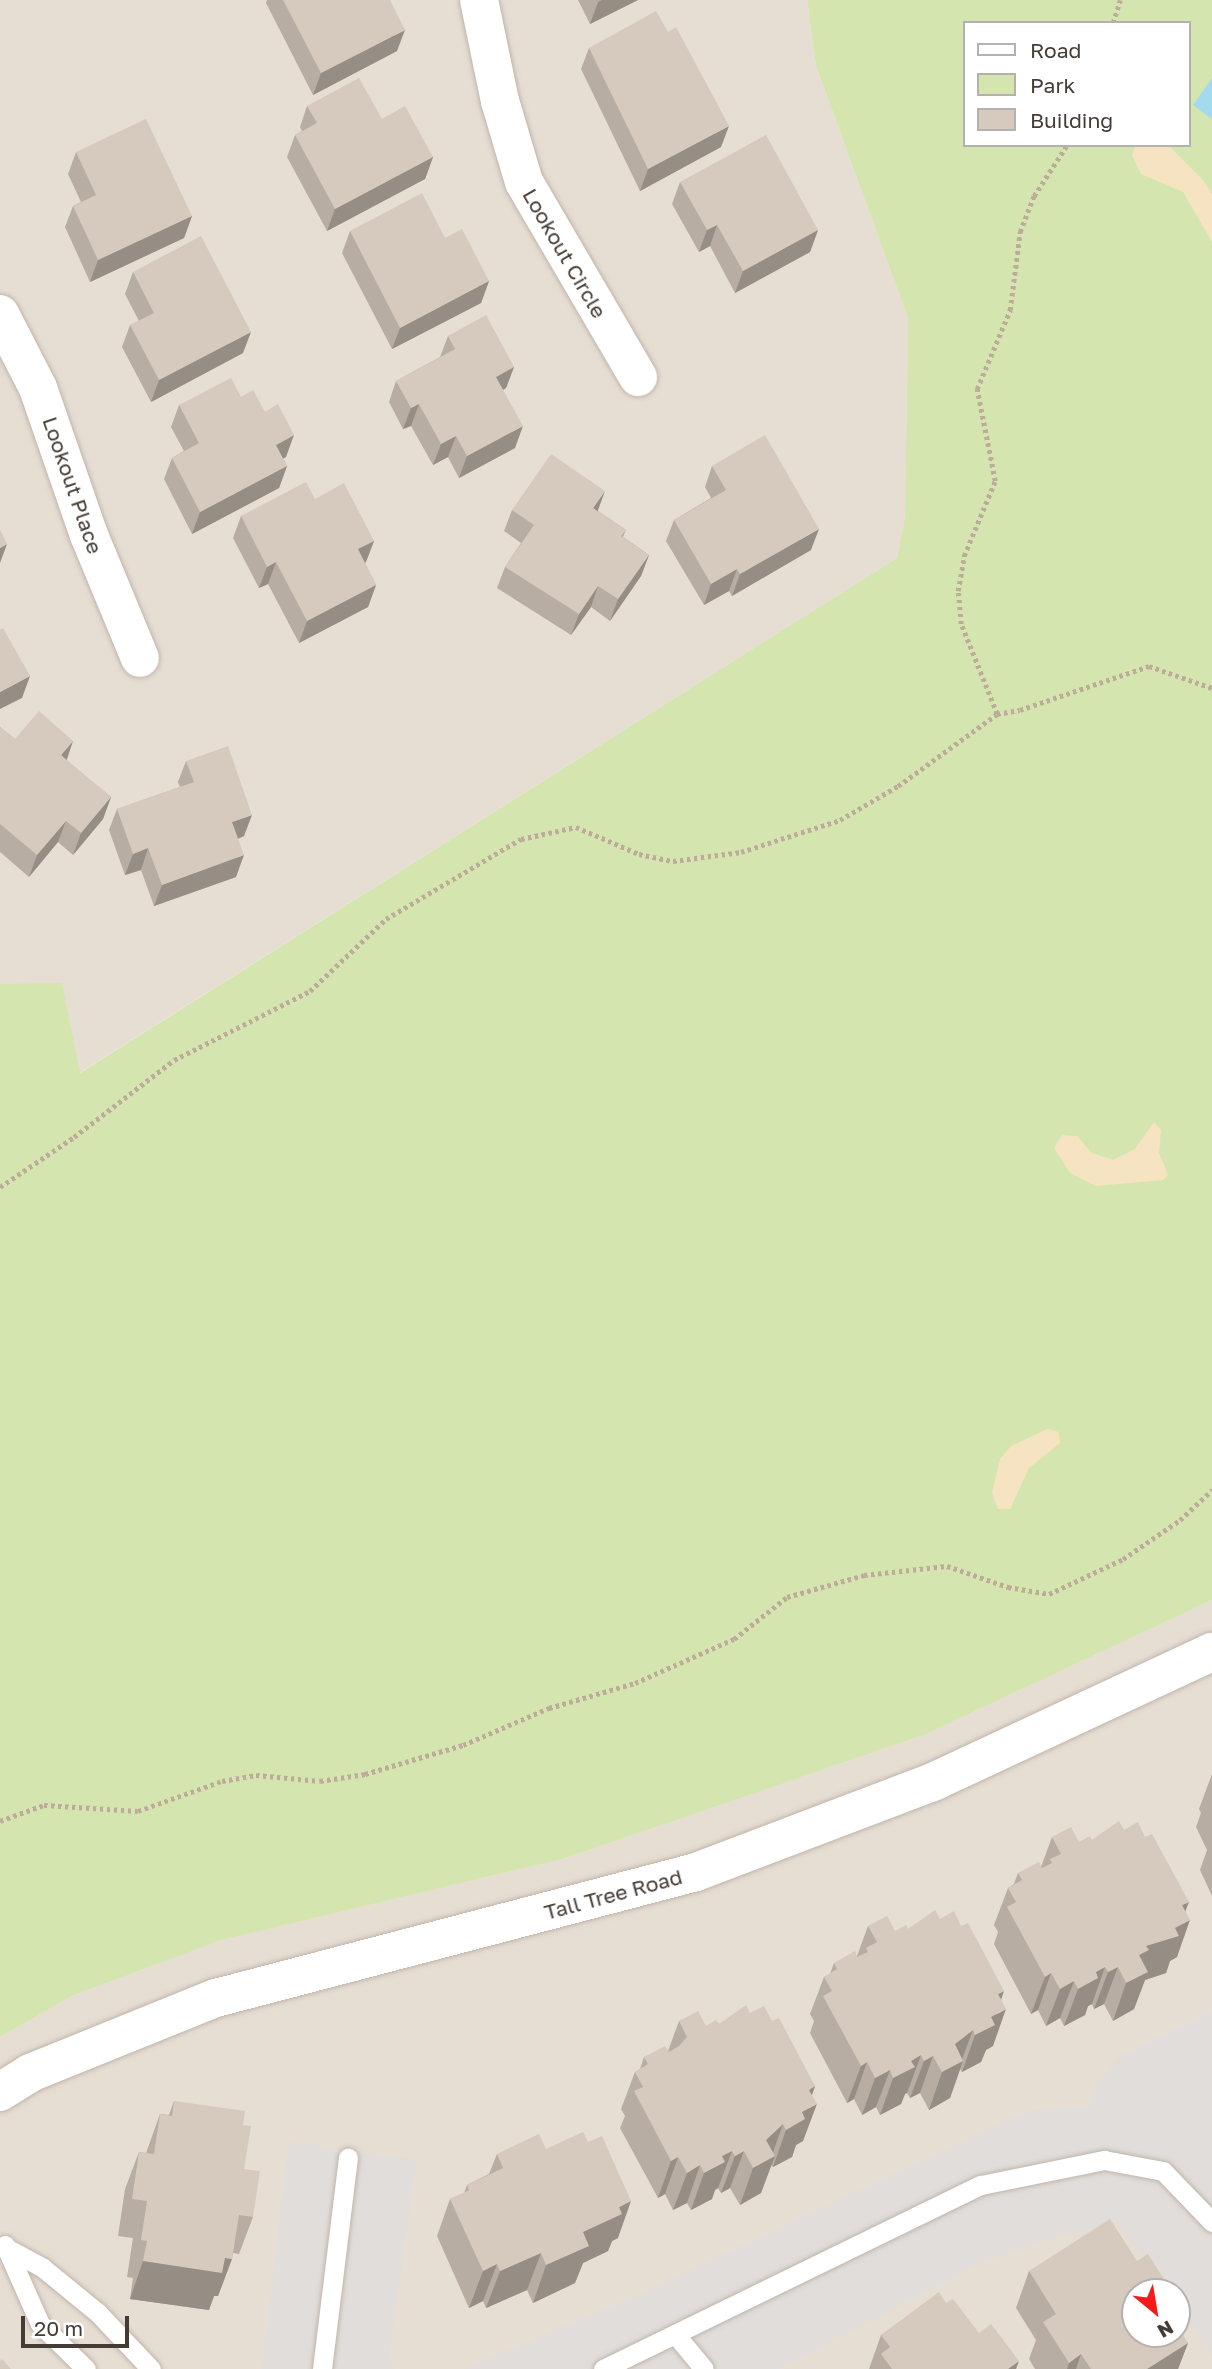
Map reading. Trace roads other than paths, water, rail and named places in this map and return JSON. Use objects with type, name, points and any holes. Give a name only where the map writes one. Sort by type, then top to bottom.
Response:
[{"type":"street","name":"Lookout Circle","points":[[479,0],[500,101],[524,182],[638,377]]},
{"type":"street","name":"Lookout Place","points":[[0,314],[38,388],[89,535],[140,658]]},
{"type":"street","name":"Tall Tree Road","points":[[0,2092],[30,2073],[216,1998],[696,1872],[933,1782],[1212,1652]]},
{"type":"lane","points":[[322,2369],[348,2158]]},
{"type":"lane","points":[[603,2369],[981,2185],[1104,2160],[1163,2171],[1212,2222]]},
{"type":"lane","points":[[3,2247],[40,2324],[86,2369]]},
{"type":"lane","points":[[3,2247],[43,2267],[98,2313],[151,2369]]},
{"type":"lane","points":[[676,2334],[704,2369]]},
{"type":"water","points":[[1212,78],[1212,119],[1193,105]]}]
